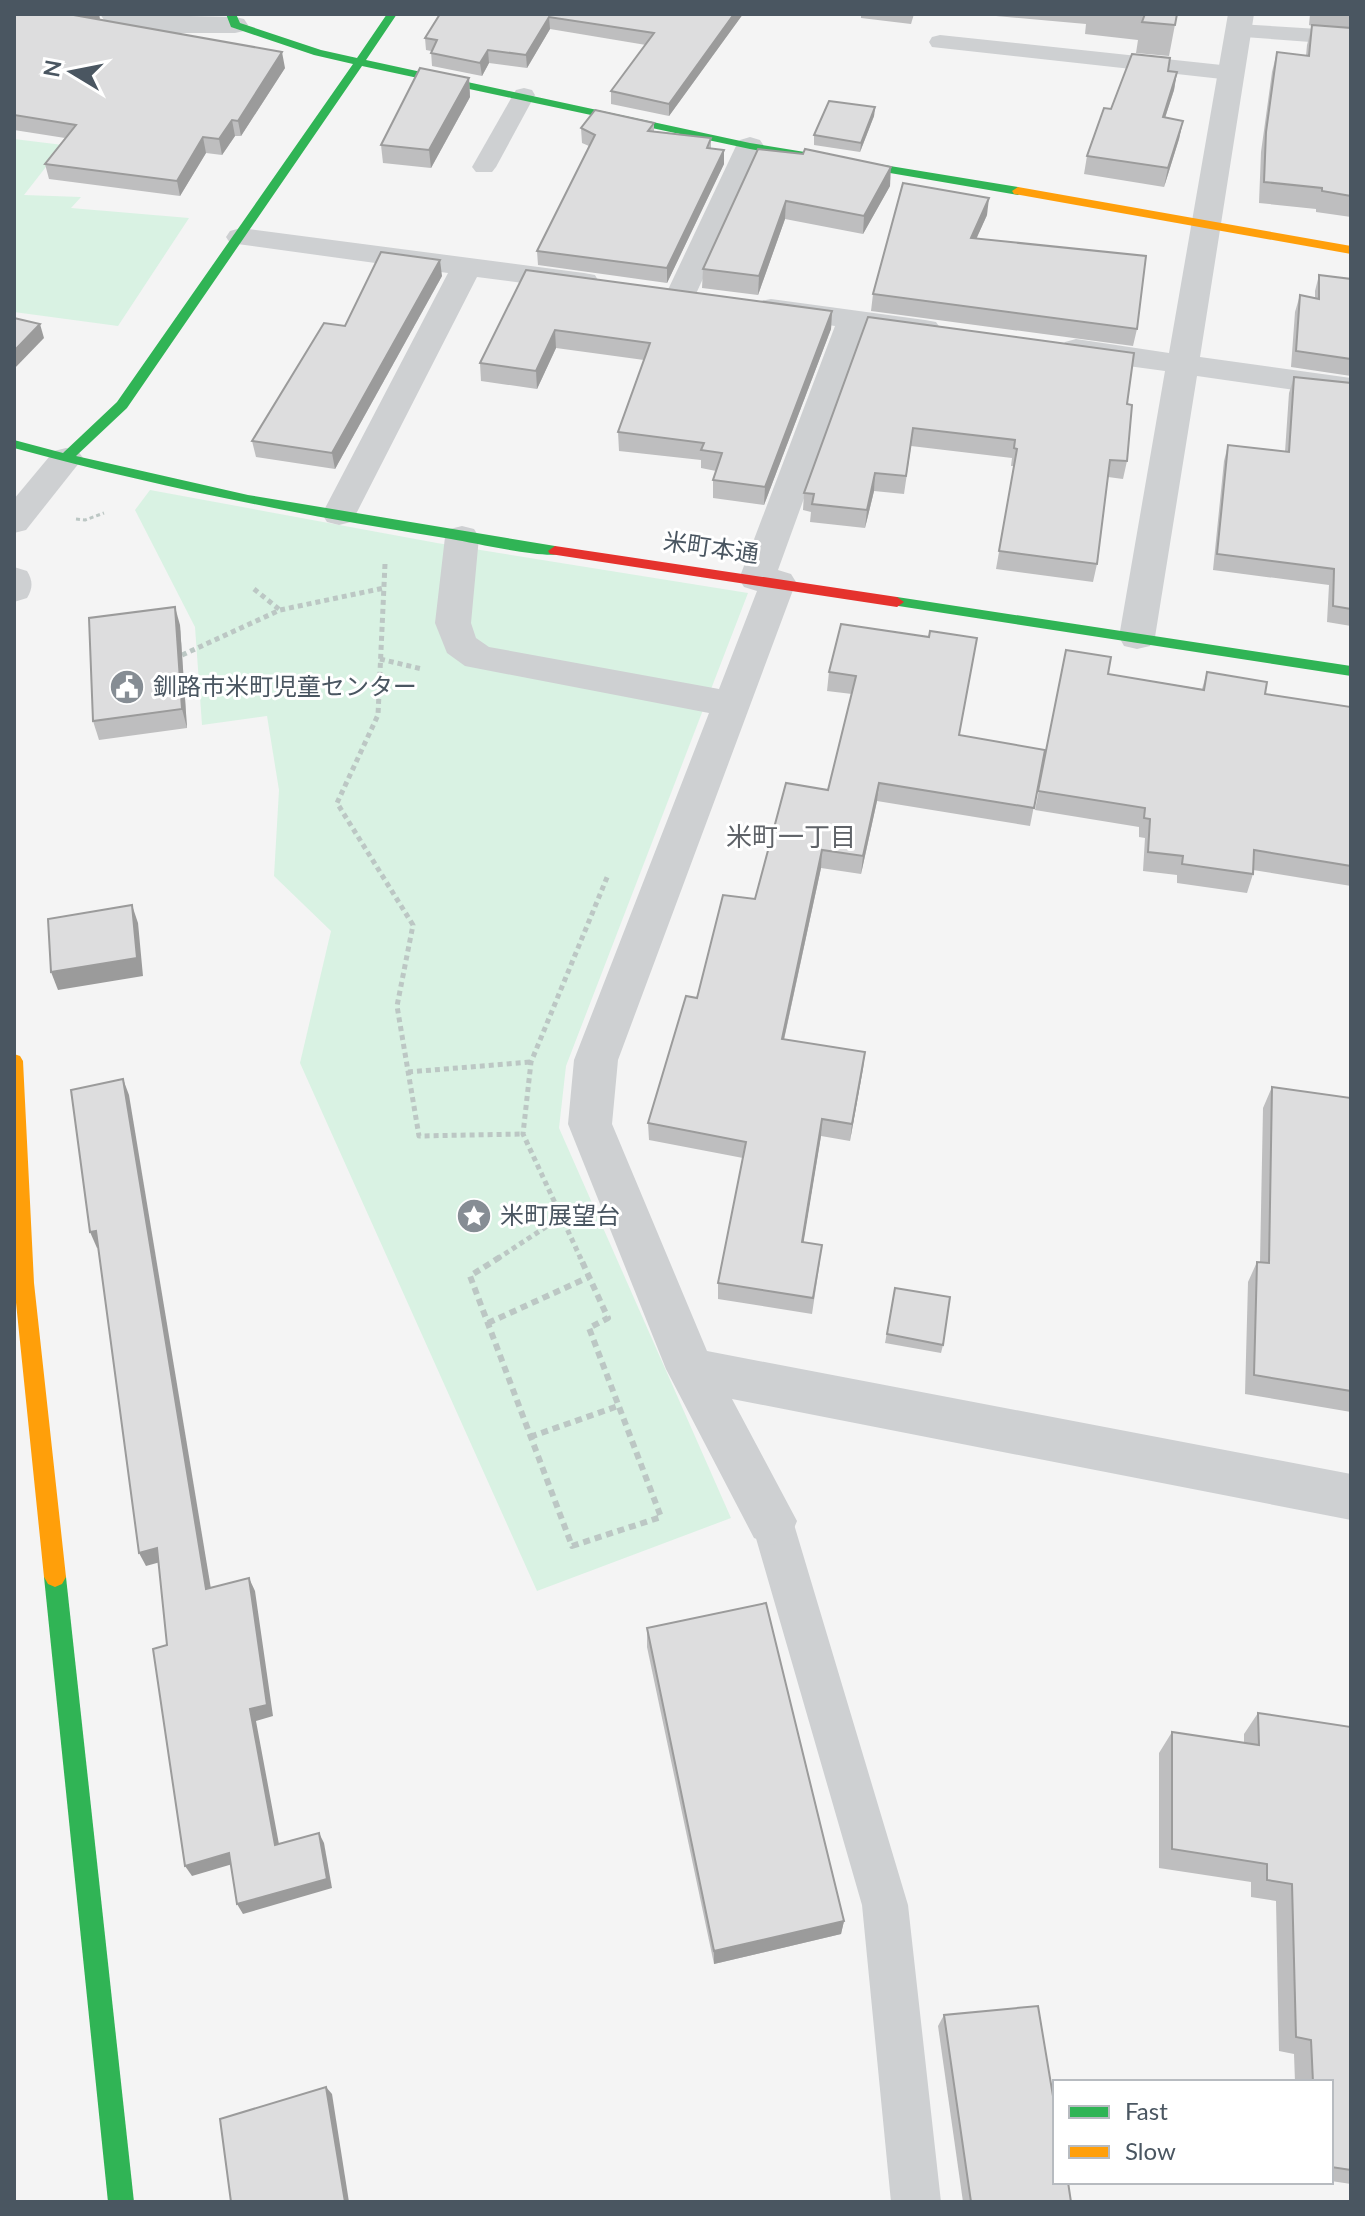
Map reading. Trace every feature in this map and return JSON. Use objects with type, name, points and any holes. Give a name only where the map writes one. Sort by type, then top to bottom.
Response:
[{"type":"street","points":[[113,14],[173,25],[233,19],[318,53],[750,146],[1207,222],[1351,250]]},
{"type":"street","points":[[14,522],[66,458],[122,405],[241,237],[392,14]]},
{"type":"street","points":[[1137,637],[1240,22]]},
{"type":"street","points":[[649,292],[750,146]]},
{"type":"street","points":[[241,237],[711,300]]},
{"type":"street","points":[[339,514],[467,266]]},
{"type":"street","points":[[743,305],[947,332]]},
{"type":"street","points":[[772,1521],[690,1369],[590,1124],[596,1060],[730,704],[853,320]]},
{"type":"street","points":[[1041,345],[1351,388]]},
{"type":"street","name":"米町本通","points":[[14,444],[139,477],[462,537],[768,580],[1351,671]]},
{"type":"street","points":[[462,537],[453,623],[460,644],[478,657],[730,704]]},
{"type":"street","points":[[14,579],[14,590]]},
{"type":"street","points":[[14,1061],[24,1283],[121,2202]]},
{"type":"street","points":[[690,1369],[1351,1497]]},
{"type":"lane","points":[[1240,22],[1351,38]]},
{"type":"lane","points":[[940,42],[1231,73]]},
{"type":"lane","points":[[484,167],[524,95]]},
{"type":"lane","points":[[772,1521],[885,1905],[916,2202]]},
{"type":"path","points":[[387,523],[378,715],[337,803],[413,925],[397,1006],[419,1136],[523,1134]]},
{"type":"path","points":[[182,655],[280,610],[384,588]]},
{"type":"path","points":[[254,589],[280,610]]},
{"type":"path","points":[[408,1072],[531,1062]]},
{"type":"path","points":[[561,1217],[470,1276],[572,1546],[661,1517]]},
{"type":"path","points":[[488,1323],[589,1277]]},
{"type":"path","points":[[530,1437],[618,1406]]},
{"type":"green space","points":[[14,139],[63,145],[24,195],[81,197],[71,208],[189,218],[118,326],[14,312]]},
{"type":"green space","points":[[150,490],[437,543],[748,593],[566,1066],[559,1128],[731,1518],[537,1591],[300,1063],[331,931],[274,876],[279,790],[267,716],[202,725],[195,627],[135,510]]},
{"type":"building","points":[[14,14],[68,14],[282,52],[238,121],[232,120],[219,139],[203,137],[177,181],[45,164],[76,125],[14,115]]},
{"type":"building","points":[[440,14],[734,14],[669,104],[611,91],[654,33],[549,17],[526,55],[488,50],[480,63],[431,53],[437,40],[425,38]]},
{"type":"building","points":[[1145,14],[1177,14],[1175,25],[1142,22]]},
{"type":"building","points":[[1312,25],[1351,28],[1351,196],[1322,191],[1322,188],[1264,182],[1266,132],[1277,52],[1309,56]]},
{"type":"building","points":[[1132,54],[1170,58],[1168,71],[1177,72],[1163,117],[1183,121],[1168,168],[1087,156],[1104,108],[1111,109]]},
{"type":"building","points":[[420,68],[469,78],[429,150],[381,145]]},
{"type":"building","points":[[829,101],[875,107],[861,143],[814,135]]},
{"type":"building","points":[[595,110],[654,123],[648,131],[711,138],[707,148],[724,150],[667,268],[537,251],[595,135],[581,128]]},
{"type":"building","points":[[758,149],[803,154],[805,149],[891,167],[864,216],[786,201],[759,276],[703,269]]},
{"type":"building","points":[[903,183],[989,198],[971,238],[1146,256],[1137,329],[873,294]]},
{"type":"building","points":[[381,252],[440,260],[332,453],[252,441],[324,323],[345,326]]},
{"type":"building","points":[[526,270],[832,311],[765,487],[713,480],[722,453],[701,450],[704,443],[618,432],[650,343],[555,330],[536,371],[480,363]]},
{"type":"building","points":[[1319,275],[1351,279],[1351,359],[1296,351],[1300,295],[1319,299]]},
{"type":"building","points":[[868,317],[1134,353],[1127,404],[1132,405],[1127,461],[1110,460],[1097,564],[999,551],[1017,449],[1014,448],[1015,440],[913,428],[906,476],[875,473],[867,510],[812,504],[814,494],[804,493]]},
{"type":"building","points":[[14,318],[40,324],[14,351]]},
{"type":"building","points":[[1294,377],[1351,383],[1351,609],[1333,606],[1334,569],[1217,554],[1228,445],[1289,452]]},
{"type":"building","points":[[175,607],[182,709],[93,721],[89,618]]},
{"type":"building","points":[[841,624],[929,637],[930,631],[977,638],[959,735],[1045,750],[1034,808],[879,783],[863,856],[822,850],[782,1039],[865,1052],[852,1124],[822,1119],[802,1242],[822,1245],[813,1298],[718,1283],[746,1142],[648,1123],[686,996],[697,998],[723,895],[755,899],[786,783],[828,790],[856,676],[829,672]]},
{"type":"building","points":[[1066,650],[1111,657],[1108,674],[1204,690],[1207,672],[1267,682],[1265,694],[1351,707],[1351,866],[1254,850],[1253,874],[1182,864],[1183,856],[1148,852],[1150,819],[1144,818],[1145,808],[1038,791]]},
{"type":"building","points":[[132,905],[137,958],[51,972],[48,919]]},
{"type":"building","points":[[123,1079],[206,1589],[249,1578],[267,1705],[250,1709],[275,1845],[319,1833],[327,1879],[237,1904],[229,1853],[185,1866],[153,1649],[167,1645],[157,1548],[139,1553],[96,1231],[90,1232],[71,1090]]},
{"type":"building","points":[[1272,1087],[1351,1098],[1351,1391],[1254,1375],[1257,1262],[1269,1263]]},
{"type":"building","points":[[895,1288],[950,1297],[943,1345],[887,1334]]},
{"type":"building","points":[[766,1603],[844,1921],[714,1951],[647,1628]]},
{"type":"building","points":[[1258,1713],[1351,1727],[1351,2170],[1333,2167],[1333,2080],[1313,2080],[1311,2040],[1296,2037],[1292,1884],[1267,1880],[1267,1864],[1172,1849],[1172,1732],[1259,1745]]},
{"type":"building","points":[[1038,2006],[1053,2096],[1053,2184],[1068,2184],[1071,2202],[971,2202],[944,2015]]},
{"type":"building","points":[[326,2087],[345,2202],[231,2202],[220,2119]]},
{"type":"traffic: fast","points":[[231,14],[235,25],[318,53],[750,146],[1018,191]]},
{"type":"traffic: fast","points":[[66,458],[122,405],[241,237],[392,14]]},
{"type":"traffic: fast","points":[[14,444],[66,458]]},
{"type":"traffic: fast","points":[[66,458],[248,499],[555,551]]},
{"type":"traffic: fast","points":[[897,602],[1351,671]]},
{"type":"traffic: fast","points":[[55,1577],[121,2202]]},
{"type":"traffic: slow","points":[[1018,191],[1351,250]]},
{"type":"traffic: slow","points":[[14,1061],[24,1283],[55,1577]]},
{"type":"traffic: jam","points":[[555,551],[897,602]]},
{"type":"place","name":"釧路市米町児童センター","points":[[127,687]]},
{"type":"place","name":"米町展望台","points":[[474,1216]]},
{"type":"district","name":"米町一丁目","points":[[791,837]]}]
